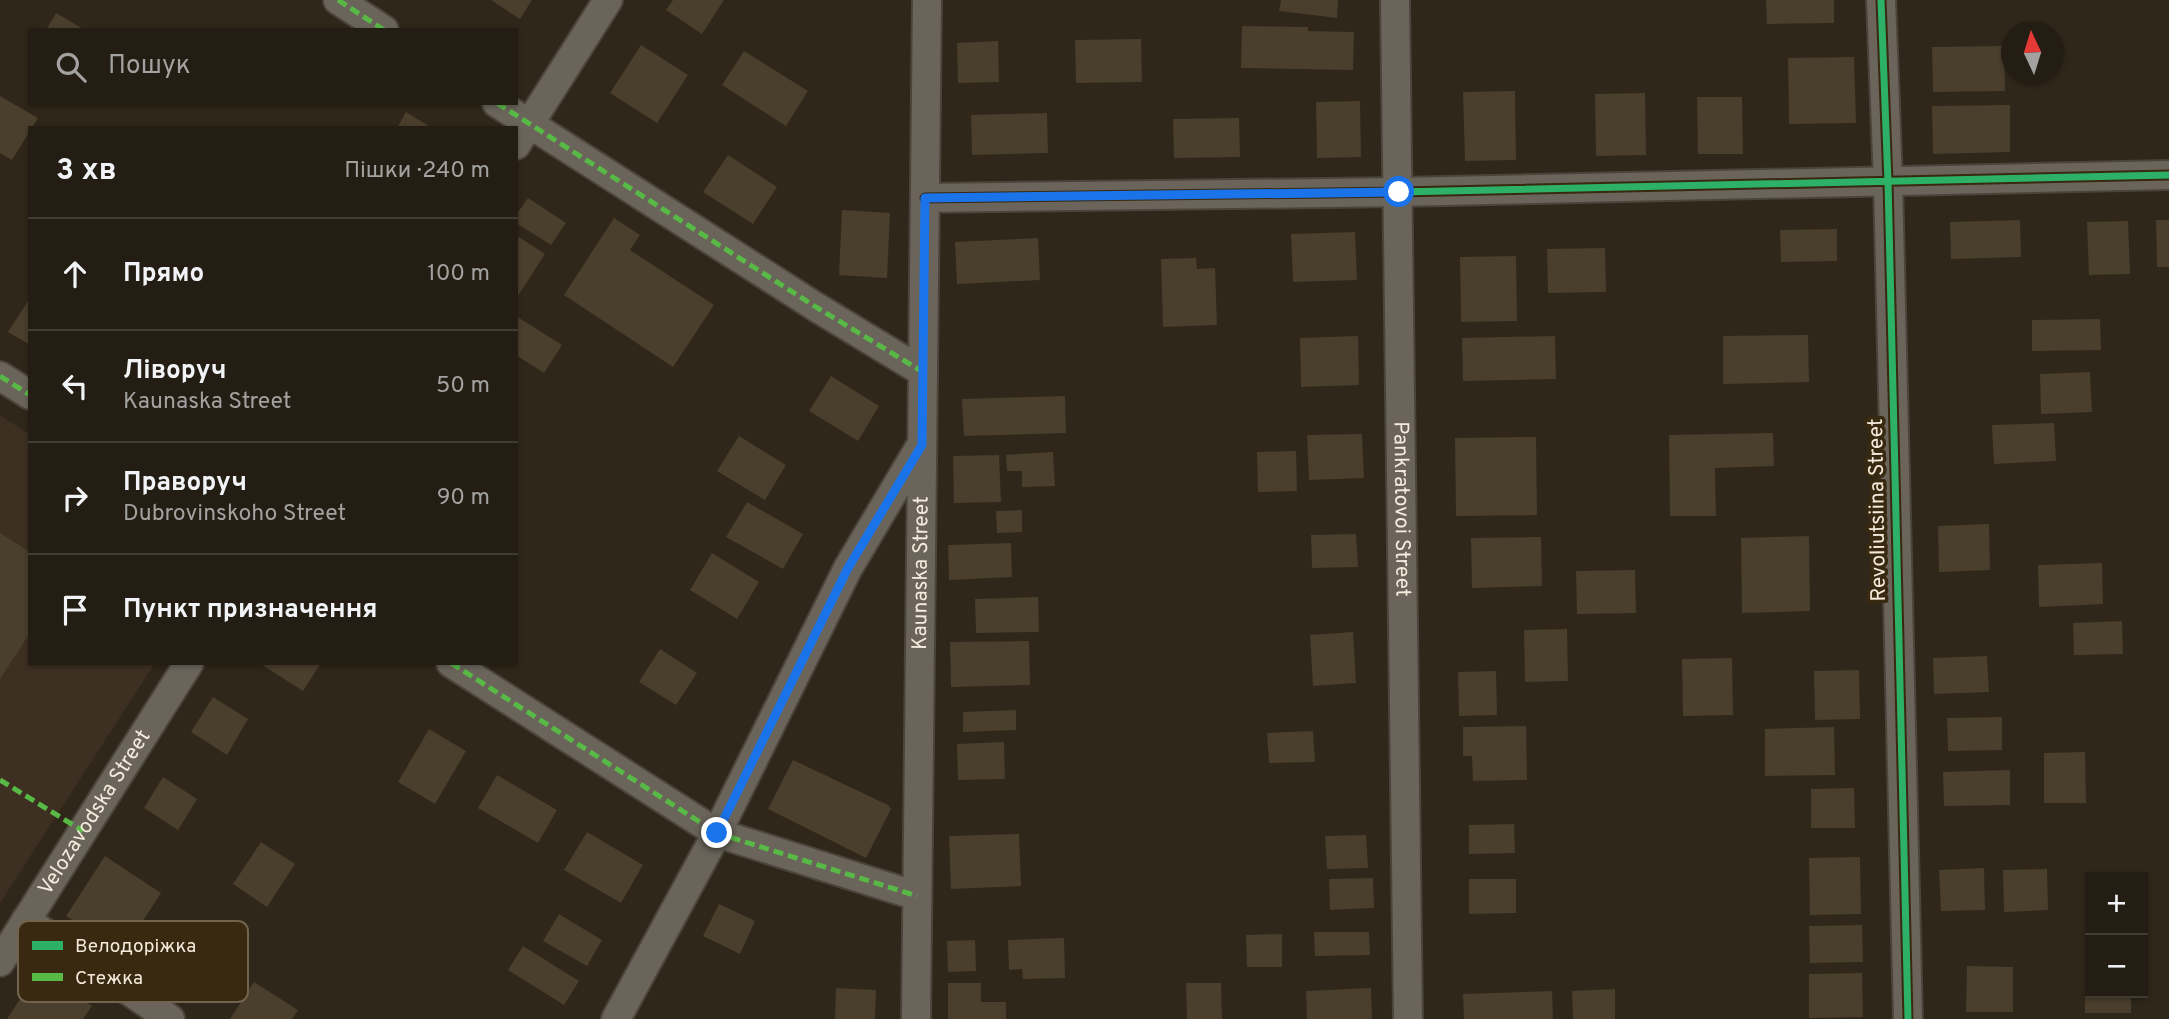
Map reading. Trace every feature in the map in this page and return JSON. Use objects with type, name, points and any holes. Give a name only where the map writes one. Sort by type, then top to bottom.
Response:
[{"type":"street","points":[[338,0],[381,28]]},
{"type":"street","points":[[608,0],[523,134],[923,372]]},
{"type":"street","name":"Kaunaska Street","points":[[916,1019],[927,0]]},
{"type":"street","name":"Pankratovoi Street","points":[[1395,0],[1408,1019]]},
{"type":"street","name":"Revoliutsiina Street","points":[[1881,0],[1888,182],[1908,1019]]},
{"type":"street","points":[[499,105],[516,126]]},
{"type":"street","points":[[925,198],[1399,192],[2169,175]]},
{"type":"street","points":[[0,376],[28,394]]},
{"type":"street","points":[[616,1019],[717,833],[848,568],[922,445]]},
{"type":"street","name":"Velozavodska Street","points":[[26,920],[188,665]]},
{"type":"street","points":[[454,665],[717,833],[917,896]]},
{"type":"street","name":"Velozavodska Street","points":[[0,962],[18,933]]},
{"type":"street","points":[[145,1002],[170,1019]]},
{"type":"shaded area","points":[[0,415],[28,434],[28,665],[154,665],[0,903]]},
{"type":"building","points":[[491,0],[532,0],[520,19]]},
{"type":"building","points":[[673,0],[724,0],[702,34],[666,10]]},
{"type":"building","points":[[1281,0],[1338,0],[1337,18],[1279,11]]},
{"type":"building","points":[[1766,0],[1834,0],[1834,23],[1767,24]]},
{"type":"building","points":[[56,13],[82,28],[47,28]]},
{"type":"building","points":[[1242,26],[1308,27],[1308,31],[1354,32],[1353,70],[1241,68]]},
{"type":"building","points":[[1141,39],[1142,82],[1076,83],[1075,40]]},
{"type":"building","points":[[998,41],[999,82],[958,83],[957,43]]},
{"type":"building","points":[[641,45],[688,75],[657,123],[610,93]]},
{"type":"building","points":[[2001,46],[2001,84],[2005,84],[2005,91],[1933,92],[1932,47]]},
{"type":"building","points":[[744,51],[808,91],[786,126],[722,85]]},
{"type":"building","points":[[1854,57],[1856,123],[1789,124],[1788,58]]},
{"type":"building","points":[[1515,91],[1516,160],[1465,161],[1463,92]]},
{"type":"building","points":[[1645,93],[1646,155],[1596,156],[1595,94]]},
{"type":"building","points":[[0,96],[38,118],[33,126],[28,126],[28,134],[12,160],[0,153]]},
{"type":"building","points":[[1697,97],[1742,97],[1743,154],[1698,154]]},
{"type":"building","points":[[1360,101],[1361,157],[1317,158],[1316,102]]},
{"type":"building","points":[[2010,105],[2010,152],[1933,154],[1932,106]]},
{"type":"building","points":[[406,112],[429,126],[398,126]]},
{"type":"building","points":[[1047,113],[1048,153],[972,155],[971,115]]},
{"type":"building","points":[[1239,118],[1240,157],[1174,158],[1173,119]]},
{"type":"building","points":[[728,155],[777,187],[753,224],[703,192]]},
{"type":"building","points":[[528,198],[566,223],[551,245],[518,224],[518,212]]},
{"type":"building","points":[[842,210],[890,213],[887,278],[839,275]]},
{"type":"building","points":[[614,218],[640,235],[630,250],[714,305],[673,367],[564,295]]},
{"type":"building","points":[[2020,220],[2021,257],[1951,259],[1950,222]]},
{"type":"building","points":[[2156,220],[2169,220],[2169,267],[2157,267]]},
{"type":"building","points":[[2128,221],[2130,274],[2089,275],[2087,222]]},
{"type":"building","points":[[1837,229],[1837,261],[1781,262],[1780,230]]},
{"type":"building","points":[[1355,232],[1357,280],[1293,282],[1291,234]]},
{"type":"building","points":[[518,236],[545,254],[518,296]]},
{"type":"building","points":[[1038,238],[1040,280],[957,284],[955,242]]},
{"type":"building","points":[[1605,248],[1606,292],[1548,293],[1547,249]]},
{"type":"building","points":[[1516,256],[1517,321],[1461,322],[1460,257]]},
{"type":"building","points":[[1196,258],[1197,269],[1215,268],[1217,325],[1163,327],[1161,259]]},
{"type":"building","points":[[28,301],[28,344],[8,332]]},
{"type":"building","points":[[518,317],[562,345],[544,373],[518,356]]},
{"type":"building","points":[[2100,319],[2101,350],[2032,351],[2032,320]]},
{"type":"building","points":[[1808,335],[1809,382],[1723,384],[1723,336]]},
{"type":"building","points":[[1358,336],[1359,385],[1301,387],[1300,338]]},
{"type":"building","points":[[1555,336],[1556,379],[1463,381],[1462,338]]},
{"type":"building","points":[[2090,372],[2092,412],[2041,414],[2040,374]]},
{"type":"building","points":[[831,376],[879,406],[858,441],[809,411]]},
{"type":"building","points":[[1065,396],[1066,433],[964,436],[962,399]]},
{"type":"building","points":[[2054,423],[2056,461],[1994,464],[1992,425]]},
{"type":"building","points":[[1773,433],[1774,466],[1715,468],[1716,516],[1670,516],[1669,435]]},
{"type":"building","points":[[1362,434],[1364,478],[1309,480],[1307,435]]},
{"type":"building","points":[[739,436],[786,465],[765,500],[717,471]]},
{"type":"building","points":[[1536,437],[1537,515],[1456,516],[1455,438]]},
{"type":"building","points":[[1296,451],[1297,491],[1258,492],[1257,452]]},
{"type":"building","points":[[1053,452],[1055,486],[1022,487],[1022,471],[1007,471],[1006,455]]},
{"type":"building","points":[[999,455],[1001,502],[954,503],[953,456]]},
{"type":"building","points":[[747,502],[803,534],[783,569],[726,537]]},
{"type":"building","points":[[1022,510],[1022,532],[997,533],[996,511]]},
{"type":"building","points":[[1989,524],[1990,570],[1939,572],[1938,526]]},
{"type":"building","points":[[0,533],[28,551],[28,636],[0,679]]},
{"type":"building","points":[[1356,534],[1358,567],[1312,568],[1311,535]]},
{"type":"building","points":[[1809,536],[1810,611],[1742,613],[1741,538]]},
{"type":"building","points":[[1541,537],[1542,586],[1472,588],[1471,538]]},
{"type":"building","points":[[1011,543],[1012,577],[949,580],[948,545]]},
{"type":"building","points":[[712,553],[759,582],[737,619],[690,590]]},
{"type":"building","points":[[2102,563],[2103,604],[2039,607],[2038,565]]},
{"type":"building","points":[[1635,570],[1636,613],[1577,614],[1576,571]]},
{"type":"building","points":[[1038,597],[1039,632],[976,633],[975,599]]},
{"type":"building","points":[[2122,621],[2123,654],[2074,655],[2073,623]]},
{"type":"building","points":[[1567,629],[1568,681],[1525,682],[1524,630]]},
{"type":"building","points":[[1353,632],[1356,683],[1313,686],[1310,635]]},
{"type":"building","points":[[1029,641],[1030,685],[951,687],[950,642]]},
{"type":"building","points":[[660,649],[697,673],[676,705],[639,682]]},
{"type":"building","points":[[1987,656],[1989,692],[1934,694],[1933,658]]},
{"type":"building","points":[[1732,658],[1733,715],[1683,716],[1682,659]]},
{"type":"building","points":[[262,665],[320,665],[303,691]]},
{"type":"building","points":[[1859,670],[1860,719],[1815,720],[1814,671]]},
{"type":"building","points":[[1496,671],[1497,715],[1459,716],[1458,672]]},
{"type":"building","points":[[213,697],[248,719],[227,755],[191,732]]},
{"type":"building","points":[[1016,710],[1016,730],[963,732],[963,712]]},
{"type":"building","points":[[2002,717],[2002,750],[1948,751],[1947,718]]},
{"type":"building","points":[[1526,726],[1527,780],[1473,781],[1472,756],[1463,756],[1463,727]]},
{"type":"building","points":[[1834,727],[1835,775],[1765,776],[1765,729]]},
{"type":"building","points":[[429,729],[466,751],[435,804],[398,782]]},
{"type":"building","points":[[1313,731],[1315,762],[1269,763],[1267,733]]},
{"type":"building","points":[[1004,742],[1005,779],[958,780],[957,744]]},
{"type":"building","points":[[2085,752],[2086,803],[2044,803],[2044,753]]},
{"type":"building","points":[[793,760],[888,805],[891,809],[866,858],[768,809]]},
{"type":"building","points":[[2010,770],[2010,805],[1944,806],[1943,772]]},
{"type":"building","points":[[497,775],[557,810],[538,843],[478,808]]},
{"type":"building","points":[[163,777],[197,799],[178,830],[144,808]]},
{"type":"building","points":[[1854,788],[1855,828],[1811,828],[1811,789]]},
{"type":"building","points":[[1514,824],[1515,853],[1469,854],[1469,825]]},
{"type":"building","points":[[587,832],[643,865],[621,903],[564,870]]},
{"type":"building","points":[[1019,834],[1021,886],[951,889],[949,836]]},
{"type":"building","points":[[1366,835],[1368,868],[1327,869],[1325,836]]},
{"type":"building","points":[[261,842],[295,864],[267,907],[233,884]]},
{"type":"building","points":[[105,856],[161,893],[143,921],[74,921],[66,916]]},
{"type":"building","points":[[1860,857],[1861,914],[1810,915],[1809,858]]},
{"type":"building","points":[[1984,868],[1985,910],[1941,911],[1939,870]]},
{"type":"building","points":[[2047,869],[2048,910],[2004,912],[2003,870]]},
{"type":"building","points":[[1373,878],[1374,908],[1330,910],[1329,879]]},
{"type":"building","points":[[1469,879],[1516,879],[1516,913],[1469,914]]},
{"type":"building","points":[[719,904],[755,921],[740,954],[703,936]]},
{"type":"building","points":[[559,914],[602,940],[587,966],[543,941]]},
{"type":"building","points":[[1862,925],[1863,962],[1810,963],[1809,926]]},
{"type":"building","points":[[1314,932],[1369,932],[1370,955],[1315,956]]},
{"type":"building","points":[[1282,934],[1282,967],[1247,967],[1246,935]]},
{"type":"building","points":[[1064,938],[1065,978],[1023,979],[1022,969],[1009,970],[1008,940]]},
{"type":"building","points":[[975,940],[976,971],[948,972],[947,941]]},
{"type":"building","points":[[523,946],[579,981],[564,1005],[508,970]]},
{"type":"building","points":[[1967,966],[2013,967],[2013,1012],[1966,1012]]},
{"type":"building","points":[[1862,973],[1863,1017],[1809,1018],[1809,974]]},
{"type":"building","points":[[254,982],[298,1010],[292,1019],[230,1019],[241,1002],[248,1002],[248,991]]},
{"type":"building","points":[[948,983],[981,983],[981,1002],[1006,1002],[1006,1019],[948,1019]]},
{"type":"building","points":[[1186,983],[1221,983],[1222,1019],[1187,1019]]},
{"type":"building","points":[[836,988],[876,990],[875,1019],[835,1019]]},
{"type":"building","points":[[1371,988],[1372,1019],[1307,1019],[1306,991]]},
{"type":"building","points":[[1615,989],[1615,1019],[1573,1019],[1572,991]]},
{"type":"building","points":[[1552,991],[1553,1019],[1464,1019],[1463,994]]},
{"type":"building","points":[[2085,998],[2131,998],[2131,1013],[2085,1013]]},
{"type":"building","points":[[18,1002],[86,1002],[92,1006],[83,1019],[7,1019]]},
{"type":"marked path","points":[[338,0],[381,28]]},
{"type":"marked path","points":[[500,105],[816,307],[923,372]]},
{"type":"marked path","points":[[0,376],[28,394]]},
{"type":"marked path","points":[[454,665],[717,833],[917,896]]},
{"type":"marked path","points":[[0,780],[83,831]]},
{"type":"cycle path","points":[[1881,0],[1888,182],[1908,1019]]},
{"type":"cycle path","points":[[925,198],[1399,192],[2169,175]]},
{"type":"route","points":[[717,833],[848,568],[922,445],[925,198],[1399,192]]}]
